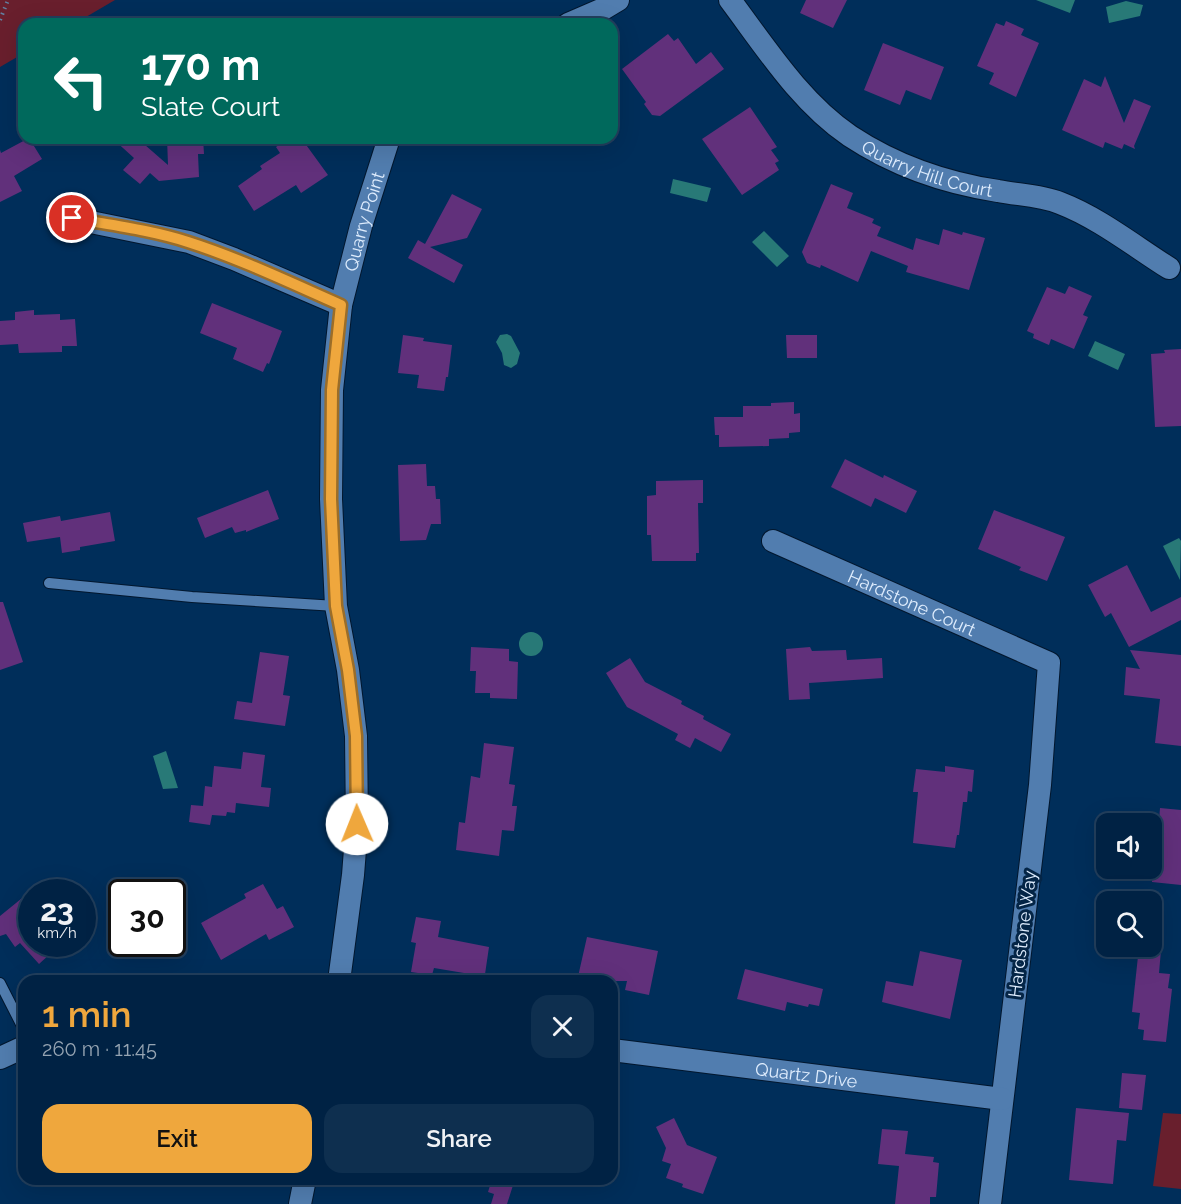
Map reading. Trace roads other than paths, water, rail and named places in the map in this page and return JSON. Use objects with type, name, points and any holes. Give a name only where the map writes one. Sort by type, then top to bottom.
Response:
[{"type":"street","points":[[582,18],[618,0]]},
{"type":"street","name":"Quarry Hill Court","points":[[730,0],[778,64],[821,113],[849,135],[878,152],[945,180],[1059,202],[1096,221],[1169,268]]},
{"type":"street","name":"Quarry Point","points":[[340,975],[353,875],[357,824],[356,736],[348,670],[336,606],[331,499],[332,390],[341,305],[367,205],[387,144]]},
{"type":"street","points":[[72,218],[189,242],[341,305]]},
{"type":"street","name":"Hardstone Court","points":[[773,542],[1049,663]]},
{"type":"street","name":"Hardstone Way","points":[[990,1204],[1040,786],[1049,663]]},
{"type":"street","points":[[0,1058],[18,1050]]},
{"type":"street","name":"Quartz Drive","points":[[618,1051],[1002,1099]]},
{"type":"street","points":[[300,1204],[304,1185]]},
{"type":"lane","points":[[49,583],[192,597],[336,606]]},
{"type":"lane","points":[[0,983],[18,1018]]}]
